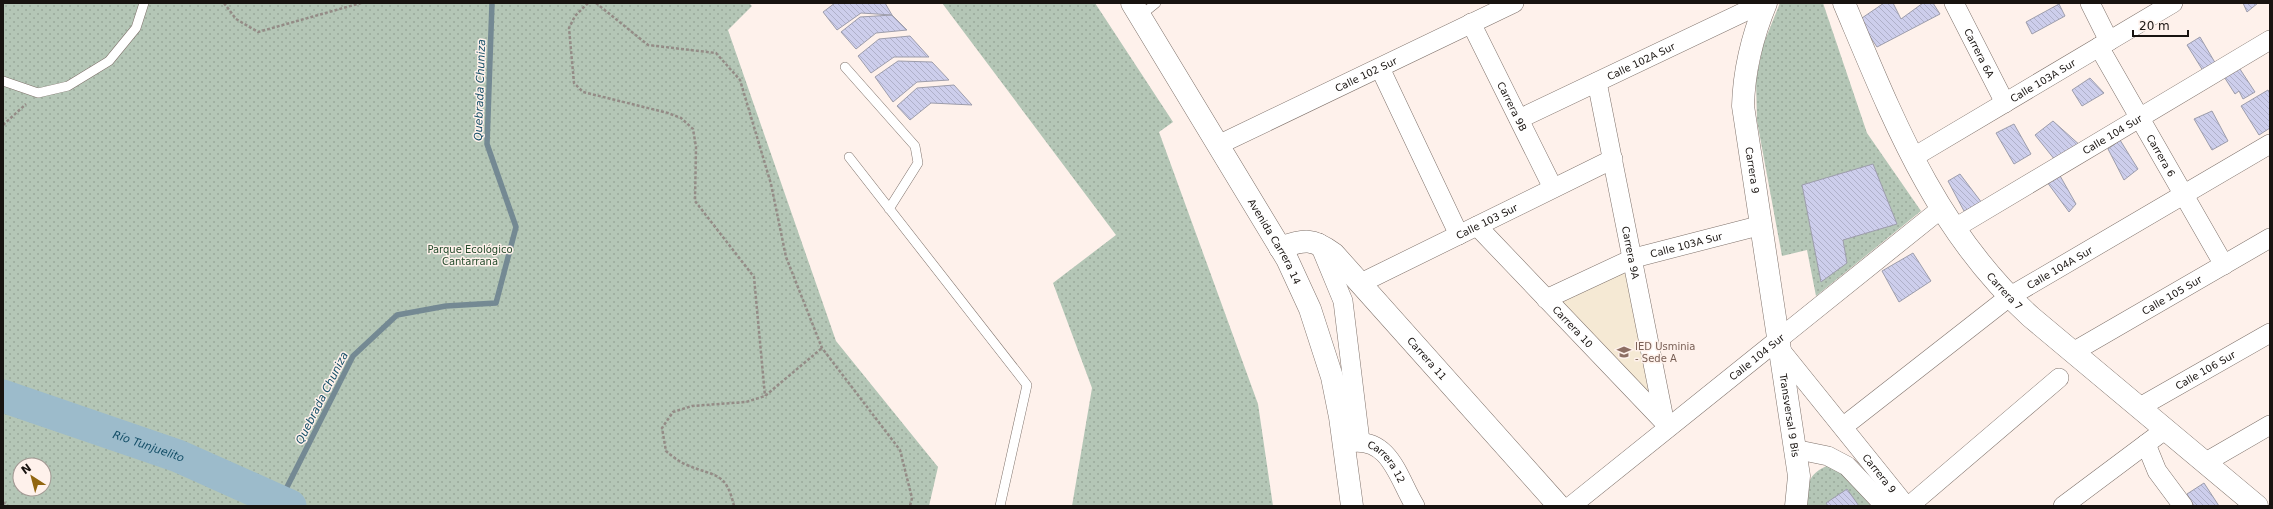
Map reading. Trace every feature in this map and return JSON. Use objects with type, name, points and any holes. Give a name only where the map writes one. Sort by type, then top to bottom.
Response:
[{"type":"street","name":"Calle 102 Sur","points":[[1218,146],[1514,3]]},
{"type":"street","name":"Calle 102A Sur","points":[[1519,119],[1765,3]]},
{"type":"street","name":"Carrera 9","points":[[1765,3],[1752,40],[1747,61],[1743,106],[1762,225],[1777,344],[1844,426],[1906,506]]},
{"type":"street","name":"Carrera 7","points":[[1844,3],[1912,158],[1942,208],[1980,264],[2009,297],[2257,506]]},
{"type":"street","name":"Carrera 6","points":[[2090,3],[2104,44],[2140,119],[2224,265]]},
{"type":"street","name":"Calle 103A Sur","points":[[1912,158],[2173,3]]},
{"type":"street","name":"Carrera 6A","points":[[1956,4],[2005,103]]},
{"type":"street","name":"Avenida Carrera 14","points":[[1142,7],[1218,146],[1280,248],[1301,287],[1320,335],[1352,442],[1352,506]]},
{"type":"street","name":"Carrera 9B","points":[[1471,24],[1553,188]]},
{"type":"street","name":"Calle 104 Sur","points":[[1955,228],[2140,119],[2270,40]]},
{"type":"street","points":[[1380,68],[1459,235]]},
{"type":"street","name":"Carrera 9A","points":[[1597,82],[1667,426]]},
{"type":"street","name":"Calle 104A Sur","points":[[1844,426],[2009,297],[2270,144]]},
{"type":"street","name":"Calle 103 Sur","points":[[1361,283],[1613,159]]},
{"type":"street","name":"Calle 104 Sur","points":[[1571,506],[1667,426],[1777,344],[1942,208]]},
{"type":"street","name":"Calle 103A Sur","points":[[1546,299],[1634,258],[1762,225]]},
{"type":"street","name":"Carrera 10","points":[[1477,226],[1667,426]]},
{"type":"street","points":[[1280,248],[1296,242],[1308,241],[1320,243],[1343,301],[1352,442]]},
{"type":"street","name":"Calle 105 Sur","points":[[2073,352],[2224,265],[2269,241]]},
{"type":"street","name":"Carrera 11","points":[[1320,243],[1334,254],[1361,283],[1558,506]]},
{"type":"street","name":"Calle 106 Sur","points":[[2140,407],[2270,333]]},
{"type":"street","name":"Transversal 9 Bis","points":[[1777,344],[1794,449],[1797,498]]},
{"type":"street","points":[[1909,506],[2059,378]]},
{"type":"street","points":[[2206,462],[2270,425]]},
{"type":"street","points":[[2063,506],[2166,429]]},
{"type":"street","name":"Carrera 12","points":[[1352,442],[1372,443],[1381,449],[1389,458],[1415,506]]},
{"type":"street","points":[[2146,444],[2158,471],[2183,506]]},
{"type":"street","name":"Carrera 9","points":[[1794,449],[1828,456],[1847,466],[1885,506]]},
{"type":"lane","points":[[3,81],[38,93],[68,86],[109,61],[136,28],[144,3]]},
{"type":"lane","points":[[845,67],[915,146],[918,163],[889,209]]},
{"type":"lane","points":[[849,157],[1027,385],[1000,506]]},
{"type":"path","points":[[224,3],[236,19],[258,32],[361,3]]},
{"type":"path","points":[[588,3],[575,16],[569,28],[574,83],[583,92],[668,112],[681,118],[693,129],[696,148],[695,201],[754,277],[765,396]]},
{"type":"path","points":[[596,3],[648,45],[716,53],[740,80],[771,184],[786,257],[822,348],[900,450],[912,498],[910,506]]},
{"type":"path","points":[[3,125],[38,93]]},
{"type":"path","points":[[734,506],[730,488],[713,472],[686,464],[666,451],[662,428],[673,412],[692,406],[746,402],[765,396],[822,348]]},
{"type":"path","points":[[3,502],[8,506]]},
{"type":"shaded area","name":"IED Usminia - Sede A","points":[[1626,271],[1655,403],[1556,300]]},
{"type":"green space","name":"Parque Ecológico Cantarrana","points":[[3,3],[749,3],[752,6],[728,30],[836,341],[938,467],[929,506],[3,506]]},
{"type":"green space","points":[[942,3],[1095,3],[1173,122],[1159,132],[1258,404],[1273,506],[1072,506],[1092,388],[1053,283],[1116,235]]},
{"type":"green space","points":[[1780,3],[1823,3],[1867,133],[1921,211],[1816,296],[1807,250],[1782,256],[1757,121],[1756,80],[1763,45]]},
{"type":"green space","points":[[1833,464],[1877,506],[1804,506],[1808,484],[1814,474],[1819,470]]},
{"type":"building","points":[[835,3],[885,3],[892,15],[861,13],[837,30],[823,12]]},
{"type":"building","points":[[1884,3],[1893,3],[1901,19],[1923,3],[1933,3],[1940,14],[1877,47],[1859,20]]},
{"type":"building","points":[[2243,3],[2258,3],[2247,12]]},
{"type":"building","points":[[2059,4],[2065,16],[2032,34],[2026,22]]},
{"type":"building","points":[[892,15],[907,30],[876,33],[856,49],[841,32],[860,17]]},
{"type":"building","points":[[910,36],[929,57],[894,57],[871,73],[858,56],[879,39]]},
{"type":"building","points":[[2200,37],[2217,66],[2205,74],[2187,45]]},
{"type":"building","points":[[898,61],[932,62],[949,80],[917,82],[893,102],[875,77]]},
{"type":"building","points":[[2236,63],[2255,92],[2243,99],[2239,91],[2235,94],[2221,72]]},
{"type":"building","points":[[2090,78],[2104,93],[2082,106],[2072,90]]},
{"type":"building","points":[[954,85],[972,105],[931,103],[910,120],[897,106],[917,88]]},
{"type":"building","points":[[2268,90],[2270,94],[2270,128],[2259,135],[2241,106]]},
{"type":"building","points":[[2212,111],[2228,141],[2212,150],[2194,119]]},
{"type":"building","points":[[2053,121],[2082,147],[2055,160],[2035,135]]},
{"type":"building","points":[[2014,124],[2031,154],[2014,164],[1996,133]]},
{"type":"building","points":[[2120,140],[2138,169],[2124,180],[2108,149]]},
{"type":"building","points":[[1873,164],[1897,224],[1843,240],[1847,263],[1821,282],[1802,185]]},
{"type":"building","points":[[1960,174],[1982,203],[1964,211],[1948,181]]},
{"type":"building","points":[[2059,174],[2076,204],[2069,212],[2047,182]]},
{"type":"building","points":[[1913,253],[1931,281],[1899,302],[1882,271]]},
{"type":"building","points":[[2204,483],[2219,506],[2194,506],[2187,494]]},
{"type":"building","points":[[1847,489],[1859,506],[1828,506],[1826,503]]},
{"type":"waterway","name":"Quebrada Chuniza","points":[[280,501],[353,356],[397,315],[446,306],[496,303],[516,227],[487,144],[492,3]]},
{"type":"waterway","name":"Río Tunjuelito","points":[[3,396],[178,456],[290,506]]},
{"type":"place","name":"IED Usminia - Sede A","points":[[1624,352]]}]
